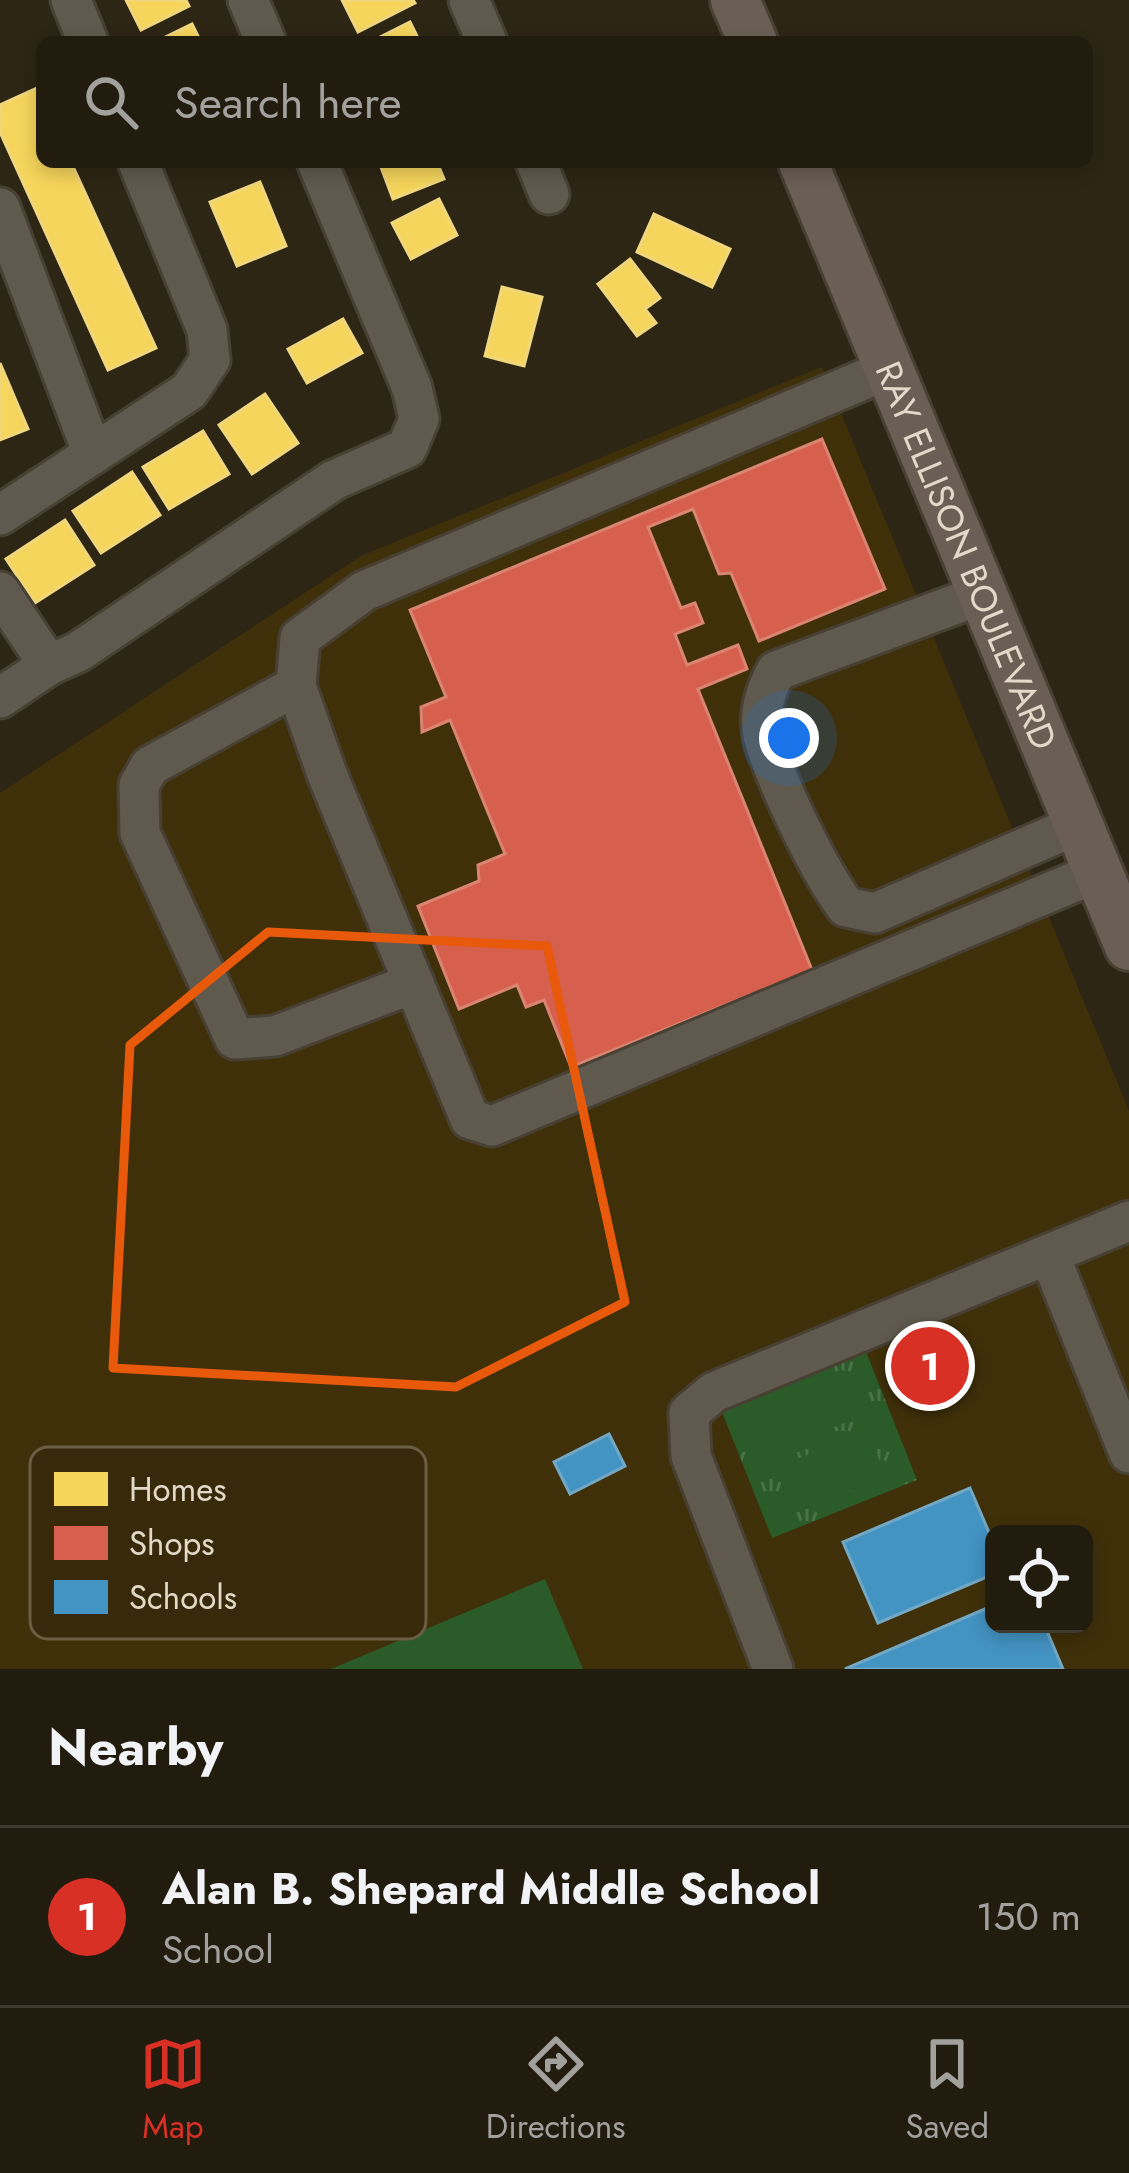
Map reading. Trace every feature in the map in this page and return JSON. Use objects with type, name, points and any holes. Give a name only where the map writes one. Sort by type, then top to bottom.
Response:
[{"type":"main road","points":[[735,0],[750,36]]},
{"type":"main road","name":"RAY ELLISON BOULEVARD","points":[[805,168],[1129,946]]},
{"type":"street","points":[[70,0],[85,36]]},
{"type":"street","points":[[248,0],[263,36]]},
{"type":"street","points":[[469,0],[484,36]]},
{"type":"street","points":[[0,515],[189,391],[210,360],[207,330],[140,168]]},
{"type":"street","points":[[0,698],[78,652],[334,480],[407,448],[419,419],[412,388],[320,168]]},
{"type":"street","points":[[0,208],[93,454]]},
{"type":"street","points":[[889,369],[364,591],[300,638],[296,686],[470,1119],[493,1126],[1098,872]]},
{"type":"street","points":[[0,592],[50,665]]},
{"type":"street","points":[[982,594],[776,671],[765,694],[763,733],[825,878],[846,907],[875,913],[1078,824]]},
{"type":"street","points":[[296,686],[150,766],[139,785],[140,832],[235,1039],[275,1036],[414,982]]},
{"type":"street","points":[[772,1669],[691,1456],[689,1413],[714,1392],[1129,1221]]},
{"type":"street","points":[[1049,1254],[1129,1453]]},
{"type":"highlighted area","points":[[268,932],[547,946],[625,1302],[456,1387],[113,1368],[130,1045]]},
{"type":"shaded area","points":[[822,367],[1129,1111],[1129,1669],[0,1669],[0,793],[361,556]]},
{"type":"green space","points":[[865,1349],[917,1480],[772,1538],[720,1407]]},
{"type":"green space","points":[[843,1370],[862,1416],[770,1453],[751,1407]]},
{"type":"green space","points":[[867,1430],[886,1476],[794,1513],[775,1468]]},
{"type":"green space","points":[[545,1579],[583,1669],[331,1669],[402,1639],[426,1639],[426,1629]]},
{"type":"building: Homes","points":[[126,0],[186,0],[189,6],[141,30]]},
{"type":"building: Homes","points":[[342,0],[413,0],[415,3],[358,32]]},
{"type":"building: Homes","points":[[410,22],[417,36],[382,36]]},
{"type":"building: Homes","points":[[192,24],[198,36],[167,36]]},
{"type":"building: Homes","points":[[36,88],[36,168],[74,168],[156,348],[108,370],[0,132],[0,105]]},
{"type":"building: Homes","points":[[381,168],[439,168],[444,179],[393,199]]},
{"type":"building: Homes","points":[[260,182],[286,246],[237,266],[210,202]]},
{"type":"building: Homes","points":[[439,199],[457,235],[411,259],[392,223]]},
{"type":"building: Homes","points":[[654,214],[730,249],[712,287],[637,252]]},
{"type":"building: Homes","points":[[630,259],[660,298],[645,309],[656,323],[637,336],[598,284]]},
{"type":"building: Homes","points":[[502,287],[542,297],[524,366],[485,356]]},
{"type":"building: Homes","points":[[343,319],[362,353],[307,383],[288,349]]},
{"type":"building: Homes","points":[[0,363],[28,429],[0,440]]},
{"type":"building: Homes","points":[[265,394],[298,443],[252,474],[219,425]]},
{"type":"building: Homes","points":[[203,431],[229,474],[169,509],[143,467]]},
{"type":"building: Homes","points":[[132,472],[160,515],[101,553],[73,511]]},
{"type":"building: Homes","points":[[65,520],[94,565],[35,603],[6,559]]},
{"type":"building: Shops","points":[[822,439],[885,589],[759,641],[731,573],[719,574],[693,509],[648,527],[681,608],[695,603],[703,623],[675,634],[687,665],[738,645],[747,669],[698,689],[812,970],[571,1067],[544,1000],[526,1007],[517,985],[459,1009],[418,906],[479,881],[478,865],[505,854],[450,720],[422,732],[421,707],[446,697],[410,610]]},
{"type":"building: Schools","points":[[609,1434],[625,1466],[570,1494],[554,1462]]},
{"type":"building: Schools","points":[[970,1488],[986,1525],[985,1578],[878,1623],[843,1542]]},
{"type":"building: Schools","points":[[985,1609],[985,1633],[1048,1633],[1063,1669],[845,1669]]},
{"type":"place","name":"Alan B. Shepard Middle School","points":[[930,1366]]}]
